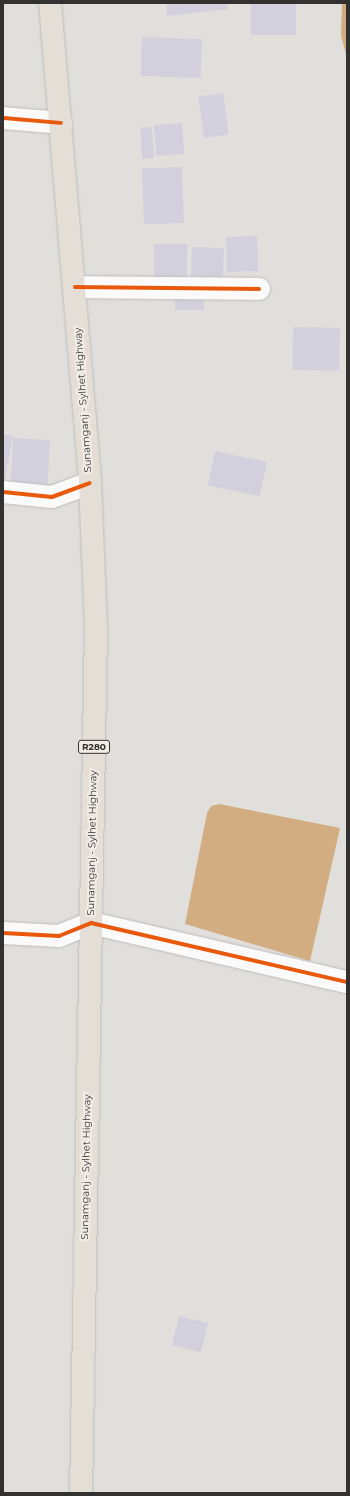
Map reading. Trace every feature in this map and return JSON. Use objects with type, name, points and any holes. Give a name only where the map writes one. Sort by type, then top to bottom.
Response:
[{"type":"main road","name":"Sunamganj - Sylhet Highway","points":[[50,3],[75,287],[90,483],[96,628],[81,1493]]},
{"type":"street","points":[[3,118],[61,123]]},
{"type":"street","points":[[75,287],[260,289]]},
{"type":"street","points":[[3,492],[52,498],[90,483]]},
{"type":"street","points":[[3,933],[59,936],[91,923],[347,982]]},
{"type":"shaded area","points":[[342,3],[347,3],[347,58],[341,36]]},
{"type":"shaded area","points":[[219,804],[340,828],[310,961],[185,924],[207,813],[211,806]]},
{"type":"building","points":[[166,3],[227,3],[228,9],[167,16]]},
{"type":"building","points":[[251,3],[296,3],[296,35],[251,35]]},
{"type":"building","points":[[142,37],[202,39],[201,78],[141,76]]},
{"type":"building","points":[[223,93],[229,135],[204,138],[198,96]]},
{"type":"building","points":[[182,123],[184,154],[156,156],[154,125]]},
{"type":"building","points":[[152,127],[154,158],[142,159],[140,128]]},
{"type":"building","points":[[182,167],[184,223],[144,224],[142,168]]},
{"type":"building","points":[[257,236],[258,271],[227,272],[226,237]]},
{"type":"building","points":[[154,244],[187,244],[187,283],[154,283]]},
{"type":"building","points":[[192,247],[224,248],[223,285],[191,284]]},
{"type":"building","points":[[175,294],[204,294],[204,310],[175,310]]},
{"type":"building","points":[[293,327],[340,328],[339,371],[292,370]]},
{"type":"building","points":[[3,434],[13,436],[4,484],[3,484]]},
{"type":"building","points":[[13,438],[50,440],[47,488],[10,486]]},
{"type":"building","points":[[215,451],[267,462],[260,496],[208,485]]},
{"type":"building","points":[[179,1316],[208,1323],[201,1352],[172,1345]]},
{"type":"cycle path","points":[[3,118],[61,123]]},
{"type":"cycle path","points":[[75,287],[259,289]]},
{"type":"cycle path","points":[[3,492],[52,497],[90,483]]},
{"type":"cycle path","points":[[3,933],[59,936],[91,923],[347,982]]}]
